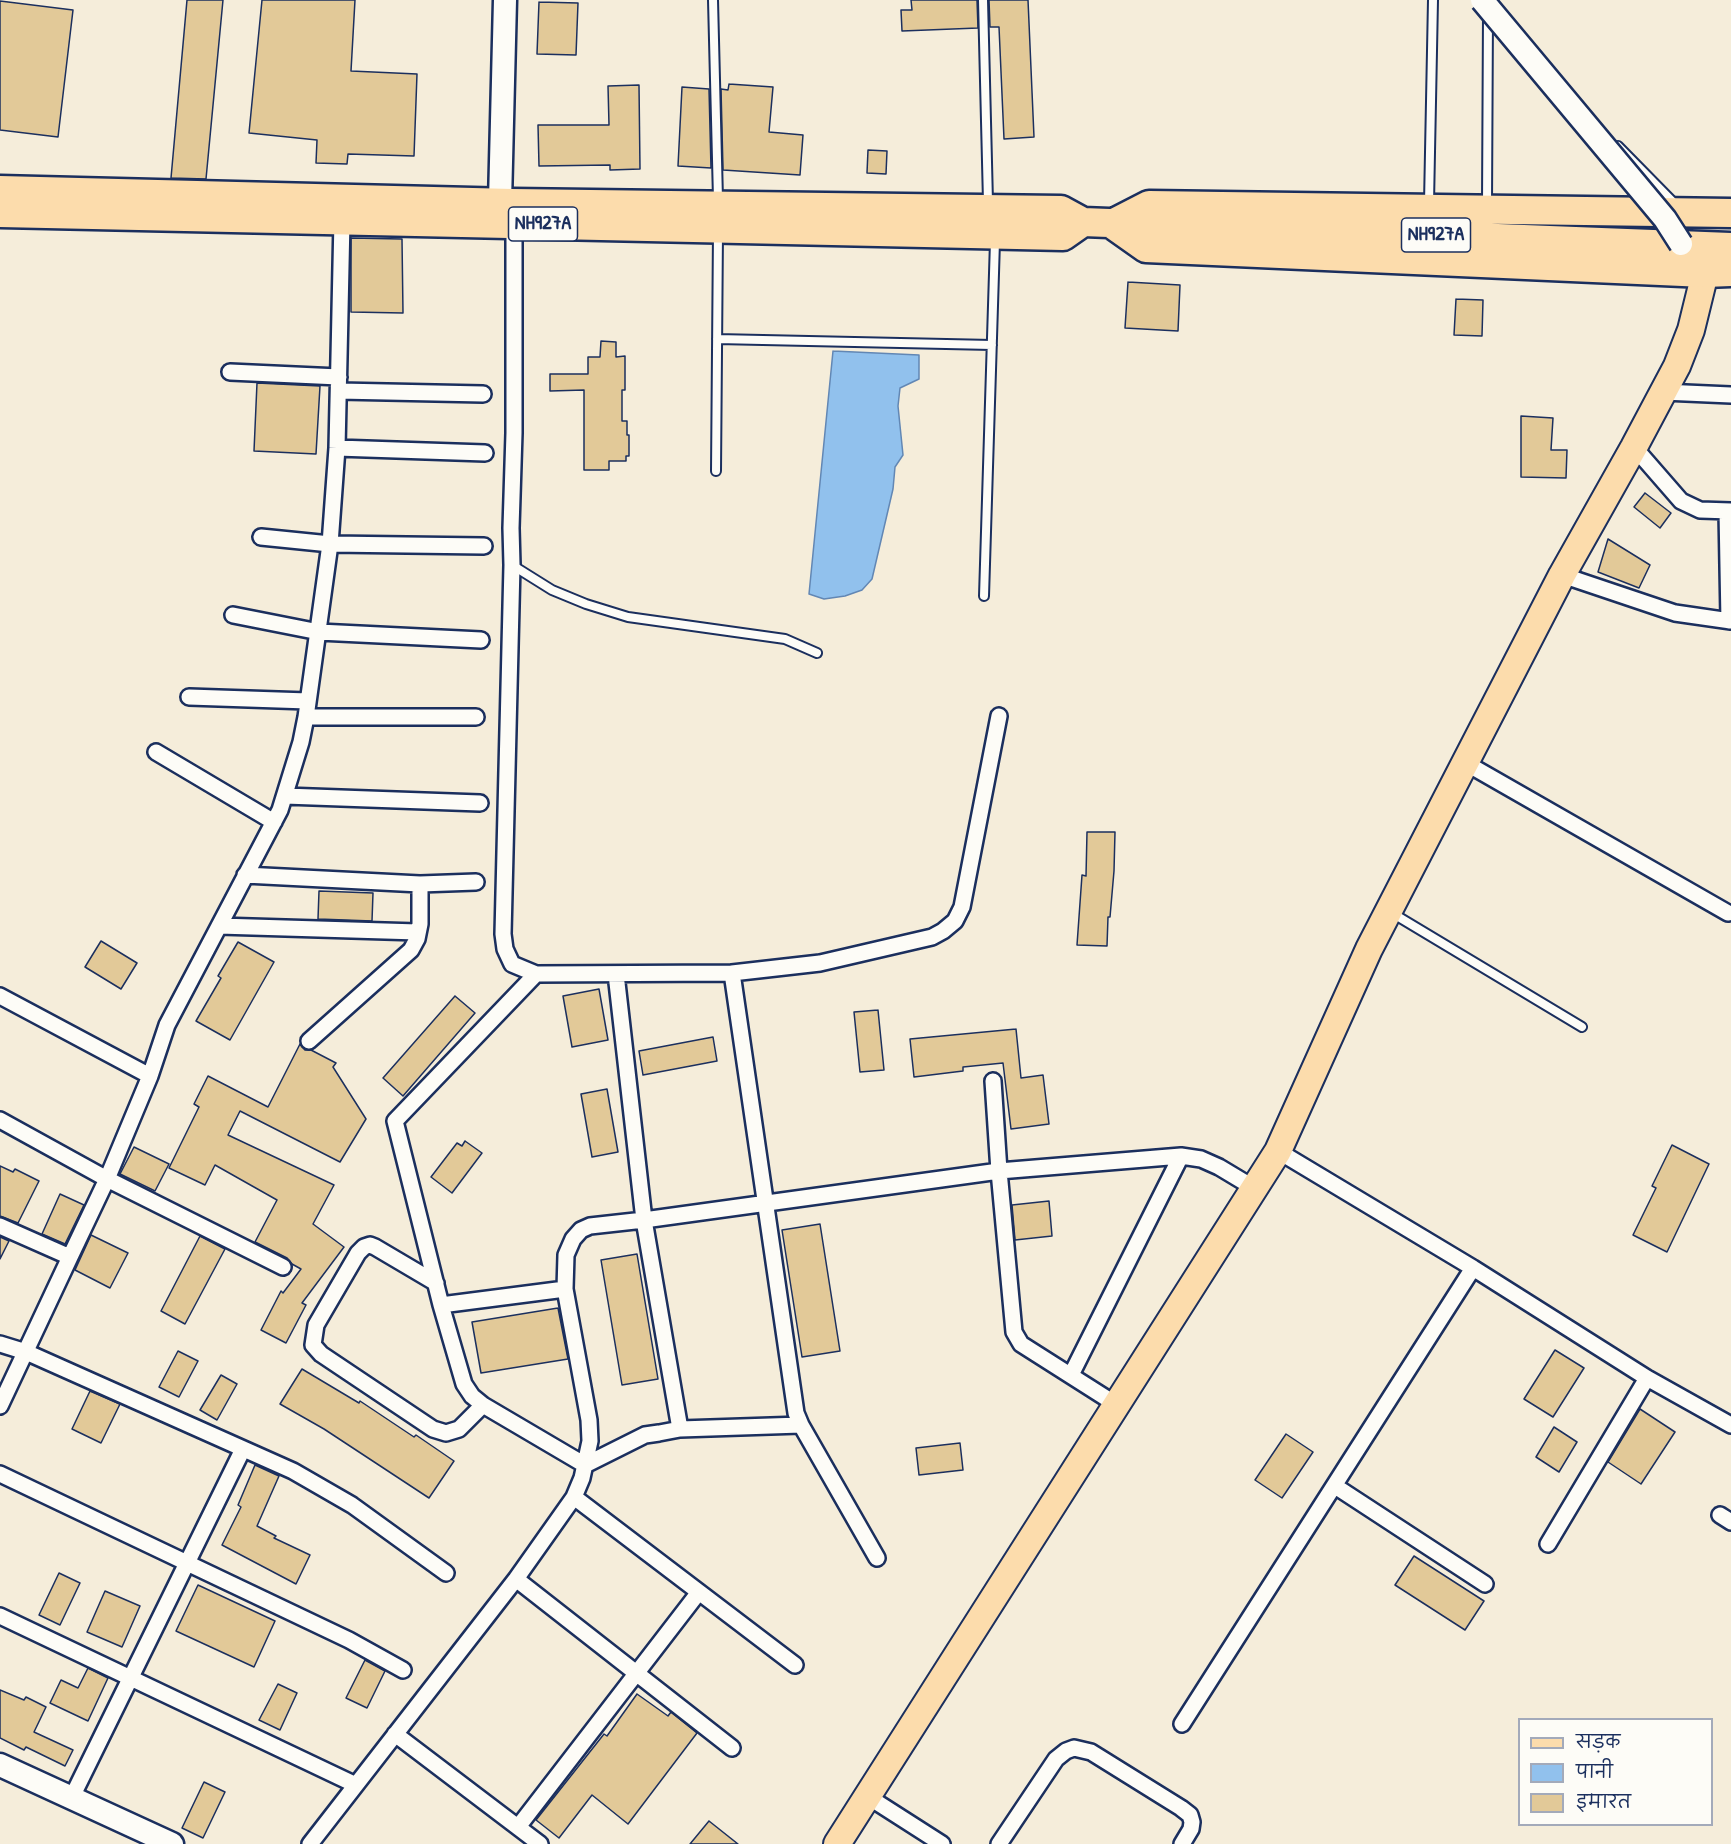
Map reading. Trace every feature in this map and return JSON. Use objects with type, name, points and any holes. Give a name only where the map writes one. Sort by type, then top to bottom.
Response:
[{"type":"highway","name":"NH927A","points":[[0,190],[507,213],[992,222],[1063,236],[1083,222],[1731,247]]},
{"type":"highway","points":[[1718,273],[1146,248],[1112,224],[1149,205],[1731,213]]},
{"type":"highway","name":"NH927A","points":[[0,213],[342,220],[507,213]]},
{"type":"main road","points":[[505,0],[507,213]]},
{"type":"main road","points":[[1485,7],[1665,219],[1682,244]]},
{"type":"main road","points":[[837,1844],[1112,1401],[1278,1151],[1388,910],[1562,574],[1677,366],[1718,273]]},
{"type":"main road","points":[[0,1765],[163,1842]]},
{"type":"street","points":[[507,213],[514,433],[503,934],[505,949],[512,964],[536,974],[732,973],[820,963],[921,939],[943,931],[955,921],[963,908],[999,716]]},
{"type":"street","points":[[0,1406],[107,1179],[150,1076],[167,1025],[274,822],[285,796],[301,742],[319,632],[330,544],[337,448],[342,220]]},
{"type":"street","points":[[230,372],[339,384],[483,394]]},
{"type":"street","points":[[1663,392],[1731,395]]},
{"type":"street","points":[[1562,574],[1675,613],[1730,621],[1729,511],[1700,510],[1682,501],[1634,447]]},
{"type":"street","points":[[337,448],[484,453]]},
{"type":"street","points":[[261,537],[330,544],[483,546]]},
{"type":"street","points":[[233,615],[319,632],[481,640]]},
{"type":"street","points":[[189,696],[308,701]]},
{"type":"street","points":[[306,717],[476,717]]},
{"type":"street","points":[[156,752],[274,822]]},
{"type":"street","points":[[1464,762],[1728,913]]},
{"type":"street","points":[[285,796],[480,803]]},
{"type":"street","points":[[245,875],[420,884],[476,882]]},
{"type":"street","points":[[309,1041],[411,950],[418,932],[420,884]]},
{"type":"street","points":[[219,926],[418,932]]},
{"type":"street","points":[[732,973],[793,1397],[801,1425],[877,1558]]},
{"type":"street","points":[[536,974],[395,1121],[441,1305],[464,1384],[472,1396],[483,1405],[585,1465]]},
{"type":"street","points":[[616,974],[644,1220],[680,1429]]},
{"type":"street","points":[[0,996],[150,1076]]},
{"type":"street","points":[[993,1081],[1014,1332],[1022,1344],[1112,1401]]},
{"type":"street","points":[[0,1120],[107,1179],[283,1267]]},
{"type":"street","points":[[1278,1151],[1473,1268],[1647,1378],[1731,1425]]},
{"type":"street","points":[[1071,1375],[1181,1156]]},
{"type":"street","points":[[310,1844],[516,1579],[574,1497],[582,1478],[590,1441],[589,1420],[565,1289],[566,1255],[573,1239],[581,1230],[590,1226],[999,1171],[1181,1156],[1201,1159],[1254,1188]]},
{"type":"street","points":[[0,1226],[70,1257]]},
{"type":"street","points":[[436,1283],[375,1247],[370,1245],[364,1247],[358,1253],[316,1325],[313,1345],[321,1354],[433,1429],[446,1433],[459,1429],[483,1405]]},
{"type":"street","points":[[1182,1724],[1473,1268]]},
{"type":"street","points":[[441,1305],[565,1289]]},
{"type":"street","points":[[0,1344],[26,1352],[293,1471],[352,1505],[446,1573]]},
{"type":"street","points":[[1548,1544],[1647,1378]]},
{"type":"street","points":[[585,1465],[645,1436],[680,1429],[801,1425]]},
{"type":"street","points":[[71,1798],[243,1449]]},
{"type":"street","points":[[0,1474],[349,1640],[403,1670]]},
{"type":"street","points":[[1335,1486],[1485,1584]]},
{"type":"street","points":[[574,1497],[795,1665]]},
{"type":"street","points":[[516,1579],[732,1748]]},
{"type":"street","points":[[518,1827],[699,1592]]},
{"type":"street","points":[[0,1616],[356,1785]]},
{"type":"street","points":[[395,1734],[540,1844]]},
{"type":"street","points":[[999,1844],[1056,1759],[1065,1751],[1074,1748],[1091,1752],[1190,1815],[1191,1829],[1182,1844]]},
{"type":"street","points":[[867,1796],[942,1844]]},
{"type":"lane","points":[[713,0],[718,217],[716,471]]},
{"type":"lane","points":[[983,0],[992,222],[992,345],[984,596]]},
{"type":"lane","points":[[1429,210],[1433,0]]},
{"type":"lane","points":[[1474,0],[1485,7],[1682,212]]},
{"type":"lane","points":[[1485,7],[1487,211]]},
{"type":"lane","points":[[717,339],[992,345]]},
{"type":"lane","points":[[512,565],[552,590],[627,617],[785,639],[817,653]]},
{"type":"lane","points":[[1388,910],[1582,1028]]},
{"type":"water","points":[[833,351],[919,355],[919,379],[900,388],[898,406],[903,455],[895,467],[893,489],[872,579],[862,590],[845,596],[824,599],[809,594]]},
{"type":"building","points":[[187,0],[223,0],[206,179],[171,178]]},
{"type":"building","points":[[262,0],[355,0],[351,71],[417,74],[414,156],[348,154],[347,164],[316,163],[317,140],[249,133]]},
{"type":"building","points":[[911,0],[977,0],[978,28],[902,31],[901,10],[912,10]]},
{"type":"building","points":[[989,0],[1028,0],[1034,137],[1004,139],[999,27],[990,27]]},
{"type":"building","points":[[0,1],[73,10],[58,137],[0,130]]},
{"type":"building","points":[[539,2],[578,3],[576,55],[537,54]]},
{"type":"building","points":[[729,84],[773,87],[769,132],[803,135],[800,175],[723,170],[721,89],[728,90]]},
{"type":"building","points":[[639,85],[640,169],[610,170],[610,165],[539,166],[538,125],[609,125],[608,86]]},
{"type":"building","points":[[682,87],[709,89],[711,168],[678,166]]},
{"type":"building","points":[[868,150],[887,151],[886,174],[867,173]]},
{"type":"building","points":[[351,238],[402,239],[403,313],[351,312]]},
{"type":"building","points":[[1128,282],[1180,285],[1178,331],[1125,328]]},
{"type":"building","points":[[1456,299],[1483,300],[1482,336],[1454,335]]},
{"type":"building","points":[[601,341],[616,342],[616,357],[625,356],[622,421],[627,421],[629,456],[626,456],[626,461],[609,461],[609,470],[584,470],[584,390],[550,391],[550,374],[588,374],[588,357],[600,357]]},
{"type":"building","points":[[257,383],[320,386],[316,454],[254,451]]},
{"type":"building","points":[[1521,416],[1553,418],[1551,450],[1567,450],[1566,478],[1521,477]]},
{"type":"building","points":[[1645,493],[1671,513],[1660,528],[1634,507]]},
{"type":"building","points":[[1608,539],[1650,565],[1639,588],[1598,572]]},
{"type":"building","points":[[1087,832],[1115,832],[1107,946],[1077,945],[1082,875],[1086,876]]},
{"type":"building","points":[[319,891],[373,893],[372,921],[318,919]]},
{"type":"building","points":[[101,941],[137,963],[121,989],[85,967]]},
{"type":"building","points":[[238,942],[274,962],[230,1040],[196,1021],[221,978],[218,976]]},
{"type":"building","points":[[599,989],[608,1040],[572,1047],[563,996]]},
{"type":"building","points":[[455,996],[475,1013],[403,1096],[383,1078]]},
{"type":"building","points":[[878,1010],[884,1070],[860,1072],[854,1012]]},
{"type":"building","points":[[1016,1029],[1021,1078],[1043,1075],[1049,1124],[1011,1129],[1003,1063],[963,1067],[963,1071],[914,1077],[910,1039]]},
{"type":"building","points":[[713,1037],[717,1061],[643,1075],[639,1051]]},
{"type":"building","points":[[300,1044],[305,1050],[311,1050],[336,1063],[333,1067],[366,1119],[340,1162],[240,1111],[228,1135],[334,1185],[313,1224],[344,1247],[302,1303],[306,1305],[286,1343],[261,1330],[281,1291],[283,1293],[301,1269],[287,1258],[255,1242],[277,1200],[215,1165],[205,1185],[169,1168],[199,1107],[194,1104],[208,1076],[268,1107]]},
{"type":"building","points":[[607,1089],[618,1152],[592,1157],[581,1094]]},
{"type":"building","points":[[465,1141],[482,1153],[452,1193],[431,1177],[457,1143],[462,1146]]},
{"type":"building","points":[[1672,1145],[1709,1164],[1667,1252],[1633,1235],[1656,1188],[1652,1186]]},
{"type":"building","points":[[134,1147],[169,1164],[155,1191],[120,1174]]},
{"type":"building","points":[[0,1166],[13,1172],[15,1169],[39,1181],[18,1223],[0,1216]]},
{"type":"building","points":[[60,1194],[84,1205],[65,1244],[42,1234]]},
{"type":"building","points":[[1049,1201],[1052,1236],[1015,1240],[1012,1205]]},
{"type":"building","points":[[820,1224],[840,1351],[802,1357],[782,1230]]},
{"type":"building","points":[[91,1235],[128,1253],[110,1288],[75,1270]]},
{"type":"building","points":[[200,1236],[225,1249],[185,1324],[161,1311]]},
{"type":"building","points":[[0,1237],[9,1241],[0,1259]]},
{"type":"building","points":[[637,1254],[658,1379],[622,1385],[601,1260]]},
{"type":"building","points":[[558,1308],[568,1359],[481,1373],[472,1322]]},
{"type":"building","points":[[1555,1350],[1584,1368],[1553,1417],[1524,1399]]},
{"type":"building","points":[[178,1351],[198,1361],[179,1397],[159,1387]]},
{"type":"building","points":[[302,1369],[359,1403],[360,1401],[454,1461],[429,1498],[324,1429],[280,1404]]},
{"type":"building","points":[[221,1375],[237,1384],[217,1420],[200,1410]]},
{"type":"building","points":[[90,1391],[120,1404],[101,1443],[72,1429]]},
{"type":"building","points":[[1640,1409],[1675,1432],[1641,1484],[1608,1462]]},
{"type":"building","points":[[1554,1427],[1577,1442],[1559,1472],[1536,1457]]},
{"type":"building","points":[[1286,1434],[1313,1452],[1282,1498],[1255,1480]]},
{"type":"building","points":[[960,1443],[963,1470],[919,1475],[916,1448]]},
{"type":"building","points":[[255,1465],[279,1476],[257,1526],[276,1536],[274,1538],[310,1555],[296,1584],[222,1545],[241,1507],[238,1505]]},
{"type":"building","points":[[1414,1556],[1484,1601],[1465,1630],[1395,1585]]},
{"type":"building","points":[[59,1573],[80,1583],[60,1625],[39,1615]]},
{"type":"building","points":[[198,1585],[275,1621],[254,1667],[176,1631]]},
{"type":"building","points":[[105,1591],[140,1606],[122,1647],[87,1632]]},
{"type":"building","points":[[365,1660],[385,1671],[367,1708],[346,1698]]},
{"type":"building","points":[[88,1668],[108,1678],[88,1721],[50,1703],[61,1680],[78,1688]]},
{"type":"building","points":[[278,1684],[297,1693],[280,1730],[259,1720]]},
{"type":"building","points":[[0,1690],[24,1700],[26,1697],[46,1707],[34,1732],[73,1750],[65,1766],[26,1747],[24,1750],[0,1738]]},
{"type":"building","points":[[637,1694],[668,1716],[671,1712],[697,1733],[628,1824],[592,1795],[559,1838],[536,1820],[604,1734],[607,1736]]},
{"type":"building","points":[[204,1782],[225,1792],[203,1838],[182,1828]]},
{"type":"building","points":[[709,1821],[738,1844],[690,1844]]}]
